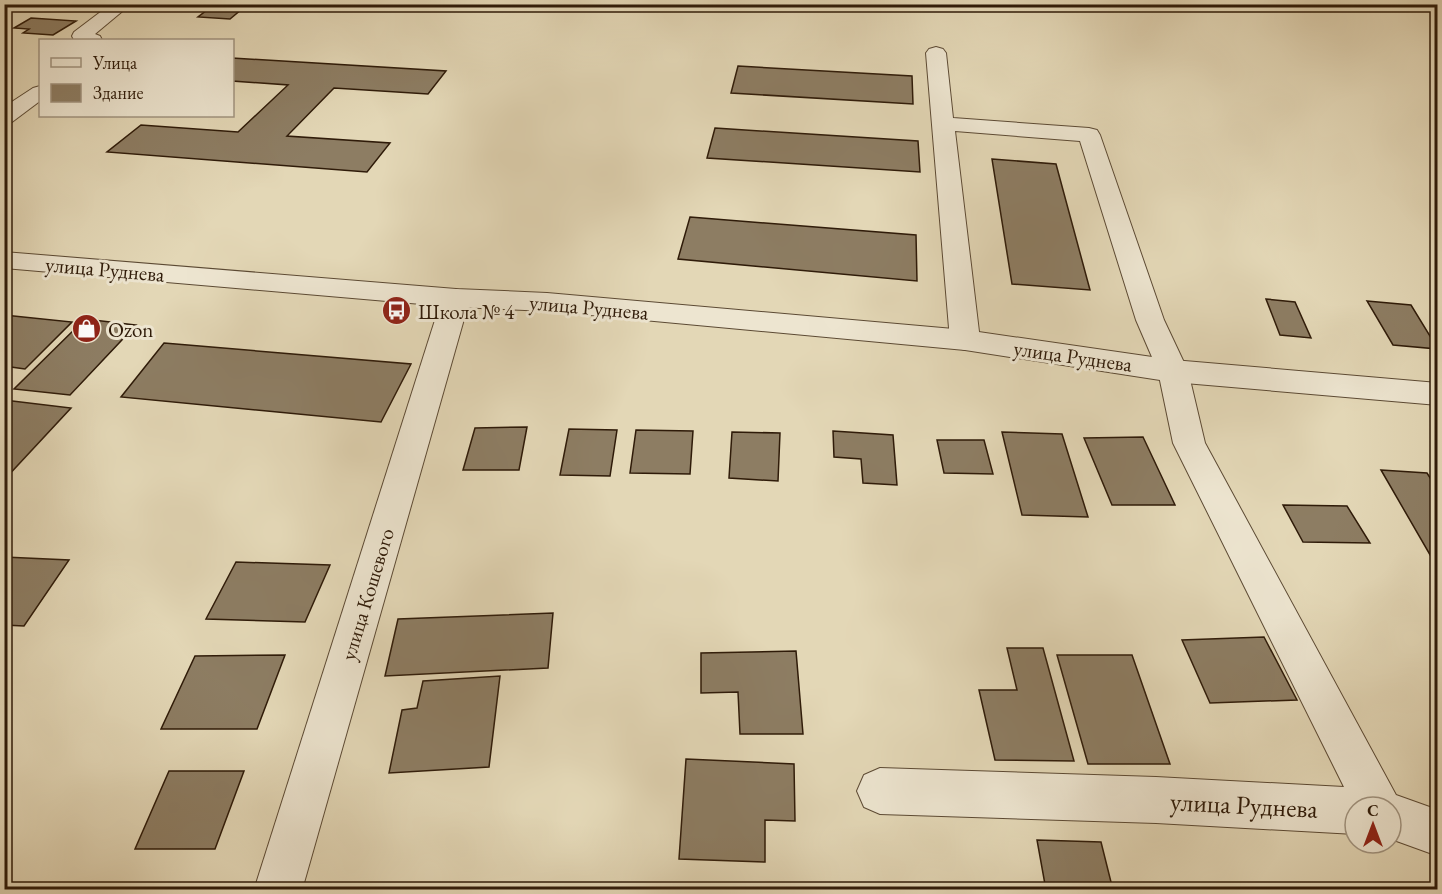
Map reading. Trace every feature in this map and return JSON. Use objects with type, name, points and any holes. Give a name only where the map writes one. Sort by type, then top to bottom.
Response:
[{"type":"street","points":[[90,39],[81,36],[123,4]]},
{"type":"street","points":[[936,53],[965,340]]},
{"type":"street","points":[[4,117],[39,93]]},
{"type":"street","points":[[943,124],[1089,135],[1150,320],[1173,371],[1189,442],[1372,795]]},
{"type":"street","name":"улица Руднева","points":[[4,260],[456,298],[547,302],[965,340],[1173,371],[1437,394]]},
{"type":"street","name":"улица Кошевого","points":[[278,890],[456,298]]},
{"type":"street","name":"улица Руднева","points":[[880,791],[1343,810]]},
{"type":"street","points":[[1403,820],[1437,833]]},
{"type":"building","points":[[215,4],[248,4],[230,19],[198,17]]},
{"type":"building","points":[[31,18],[76,21],[53,35],[23,33],[29,29],[14,28]]},
{"type":"building","points":[[234,58],[446,71],[428,94],[334,88],[287,136],[390,143],[367,172],[107,152],[141,125],[238,132],[288,85],[234,81]]},
{"type":"building","points":[[738,66],[912,76],[913,104],[731,93]]},
{"type":"building","points":[[715,128],[918,141],[920,172],[707,158]]},
{"type":"building","points":[[992,159],[1056,164],[1090,290],[1012,284]]},
{"type":"building","points":[[690,217],[916,235],[917,281],[678,259]]},
{"type":"building","points":[[1266,299],[1295,302],[1311,338],[1280,335]]},
{"type":"building","points":[[1367,301],[1411,305],[1438,349],[1393,345]]},
{"type":"building","points":[[4,315],[72,322],[25,369],[4,366]]},
{"type":"building","points":[[85,319],[136,325],[70,395],[14,389]]},
{"type":"building","points":[[164,343],[411,364],[381,422],[121,397]]},
{"type":"building","points":[[4,400],[71,408],[4,480]]},
{"type":"building","points":[[527,427],[519,470],[463,470],[475,428]]},
{"type":"building","points":[[569,429],[617,430],[610,476],[560,475]]},
{"type":"building","points":[[636,430],[693,431],[690,474],[630,473]]},
{"type":"building","points":[[833,431],[893,435],[897,485],[863,483],[861,459],[834,457]]},
{"type":"building","points":[[732,432],[780,433],[778,481],[729,478]]},
{"type":"building","points":[[1002,432],[1062,434],[1088,517],[1022,515]]},
{"type":"building","points":[[1143,437],[1175,505],[1112,505],[1084,438]]},
{"type":"building","points":[[937,440],[984,440],[993,474],[944,473]]},
{"type":"building","points":[[1381,470],[1427,473],[1438,490],[1438,560],[1433,560]]},
{"type":"building","points":[[1283,505],[1347,506],[1370,543],[1303,542]]},
{"type":"building","points":[[4,557],[69,560],[24,626],[4,625]]},
{"type":"building","points":[[236,562],[330,565],[305,622],[206,619]]},
{"type":"building","points":[[553,613],[548,668],[385,676],[398,619]]},
{"type":"building","points":[[1264,637],[1297,700],[1210,703],[1182,640]]},
{"type":"building","points":[[1007,648],[1043,648],[1074,761],[995,760],[979,690],[1017,690]]},
{"type":"building","points":[[796,651],[803,734],[740,734],[738,692],[701,693],[701,653]]},
{"type":"building","points":[[285,655],[257,729],[161,729],[195,656]]},
{"type":"building","points":[[1057,655],[1132,655],[1170,764],[1088,764]]},
{"type":"building","points":[[500,676],[489,767],[389,773],[402,710],[417,708],[423,681]]},
{"type":"building","points":[[686,759],[794,764],[795,821],[765,820],[765,862],[679,859]]},
{"type":"building","points":[[169,771],[244,771],[215,849],[135,849]]},
{"type":"building","points":[[1037,840],[1101,842],[1113,890],[1046,890]]},
{"type":"place","name":"Школа № 4","points":[[397,311]]},
{"type":"place","name":"Ozon","points":[[87,329]]}]
